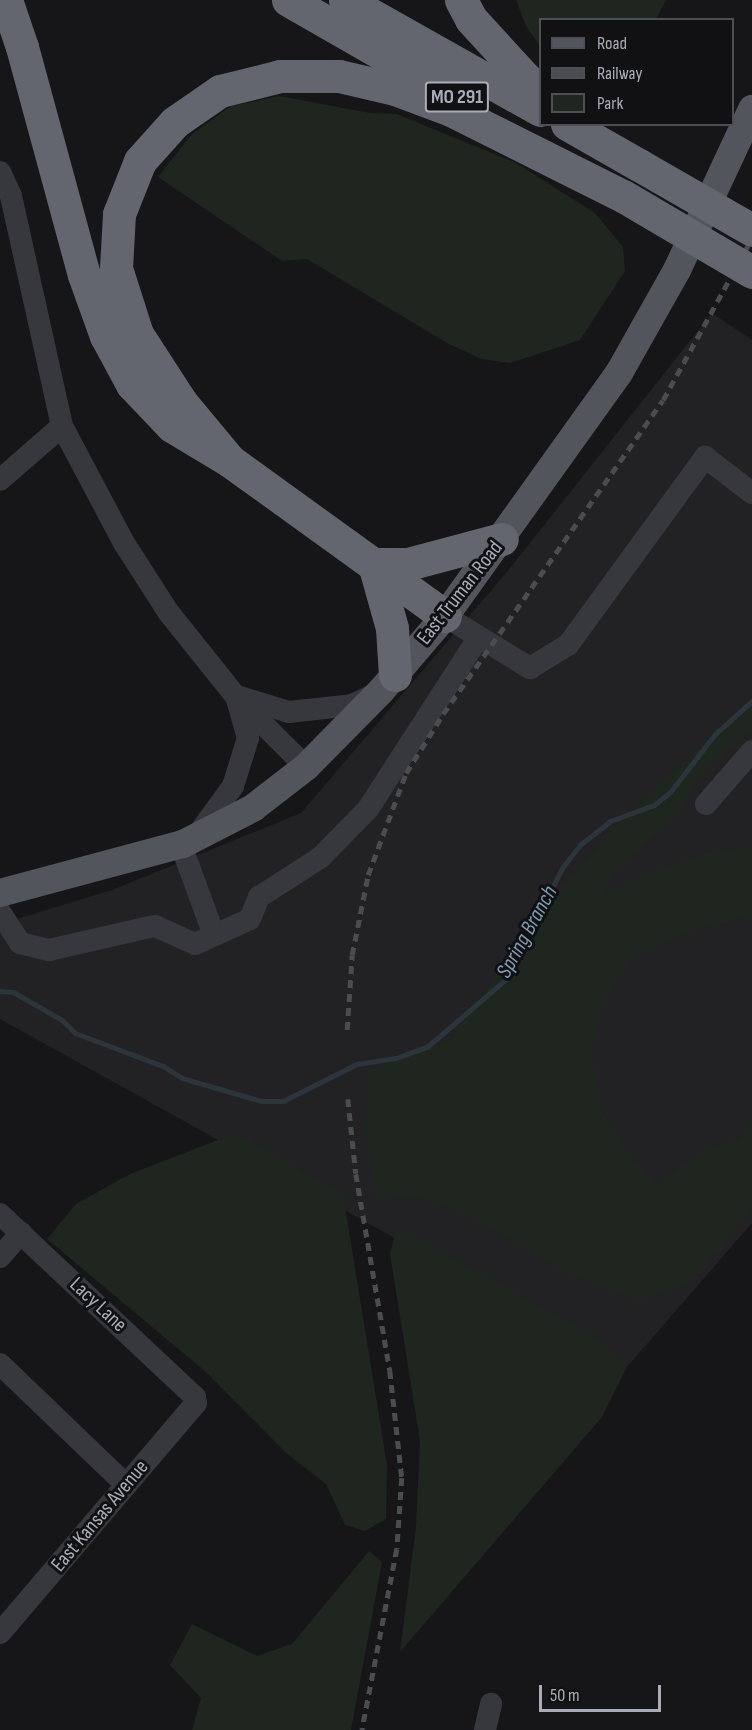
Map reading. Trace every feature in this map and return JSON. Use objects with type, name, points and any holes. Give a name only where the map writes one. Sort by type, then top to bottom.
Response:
[{"type":"highway","points":[[6,0],[22,47],[84,275],[106,336],[132,384],[172,426],[230,461],[445,616]]},
{"type":"highway","name":"MO 291","points":[[288,0],[752,273]]},
{"type":"highway","name":"MO 291","points":[[345,0],[539,109]]},
{"type":"highway","points":[[461,0],[471,19],[526,79],[539,87]]},
{"type":"highway","points":[[230,461],[181,402],[137,334],[116,268],[118,214],[140,161],[175,122],[220,92],[280,76],[339,76],[395,89],[451,110],[623,196]]},
{"type":"highway","points":[[571,126],[752,230]]},
{"type":"highway","points":[[594,126],[639,165]]},
{"type":"highway","points":[[374,564],[408,564],[502,539]]},
{"type":"highway","points":[[374,564],[392,628],[388,683]]},
{"type":"main road","name":"East Truman Road","points":[[0,892],[188,842],[253,808],[306,767],[388,683],[445,616],[619,373],[677,270],[752,109]]},
{"type":"street","points":[[0,172],[13,208],[63,426],[124,543],[168,613],[236,696],[306,767]]},
{"type":"street","points":[[0,480],[63,426]]},
{"type":"street","points":[[445,616],[530,668],[568,645],[705,457],[752,493]]},
{"type":"street","points":[[0,912],[20,943],[49,950],[155,926],[195,944],[250,919],[259,897],[321,857],[368,809],[478,638]]},
{"type":"street","points":[[236,696],[289,712],[352,705],[388,683]]},
{"type":"street","points":[[214,935],[188,842],[233,786],[249,738],[236,696]]},
{"type":"street","points":[[706,804],[752,751]]},
{"type":"street","name":"Lacy Lane","points":[[0,1214],[195,1397]]},
{"type":"street","points":[[0,1257],[21,1233]]},
{"type":"street","points":[[0,1364],[126,1485]]},
{"type":"street","name":"East Kansas Avenue","points":[[0,1633],[196,1403],[195,1397]]},
{"type":"street","points":[[485,1730],[491,1704]]},
{"type":"shaded area","points":[[712,313],[752,340],[752,1223],[627,1367],[0,1019],[0,924],[112,890],[301,813],[511,567]]},
{"type":"green space","points":[[516,0],[666,0],[657,18],[539,18],[539,45],[526,26]]},
{"type":"green space","points":[[280,96],[370,113],[397,114],[516,163],[595,213],[623,247],[625,271],[580,340],[510,363],[481,359],[447,343],[307,259],[282,261],[158,177],[191,135],[231,106]]},
{"type":"green space","points":[[752,698],[752,728],[698,779],[672,821],[613,873],[602,897],[648,873],[699,855],[752,845],[752,916],[696,930],[633,956],[604,1000],[591,1052],[602,1112],[633,1159],[656,1185],[702,1151],[740,1139],[752,1122],[752,1208],[687,1286],[637,1300],[567,1274],[475,1219],[426,1199],[375,1196],[366,1133],[368,1071],[394,1056],[449,1041],[557,893],[616,826]]},
{"type":"green space","points":[[236,1133],[343,1194],[387,1465],[386,1519],[365,1531],[345,1525],[326,1484],[286,1453],[206,1372],[47,1239],[76,1204],[130,1174]]},
{"type":"green space","points":[[397,1227],[597,1338],[627,1367],[602,1417],[400,1652],[416,1527],[420,1441],[390,1254]]},
{"type":"green space","points":[[369,1551],[382,1562],[351,1730],[192,1730],[201,1698],[170,1665],[192,1624],[257,1656],[292,1644]]},
{"type":"waterway","name":"Spring Branch","points":[[0,991],[13,992],[62,1020],[75,1033],[163,1066],[182,1078],[261,1101],[283,1101],[357,1064],[396,1058],[427,1047],[506,979],[562,868],[581,844],[610,821],[654,805],[671,791],[715,734],[752,701]]},
{"type":"railway","points":[[347,1030],[352,955],[368,875],[406,773],[443,714],[663,400],[752,238]]},
{"type":"railway","points":[[348,1099],[356,1174],[390,1371],[402,1478],[397,1549],[362,1730]]}]
